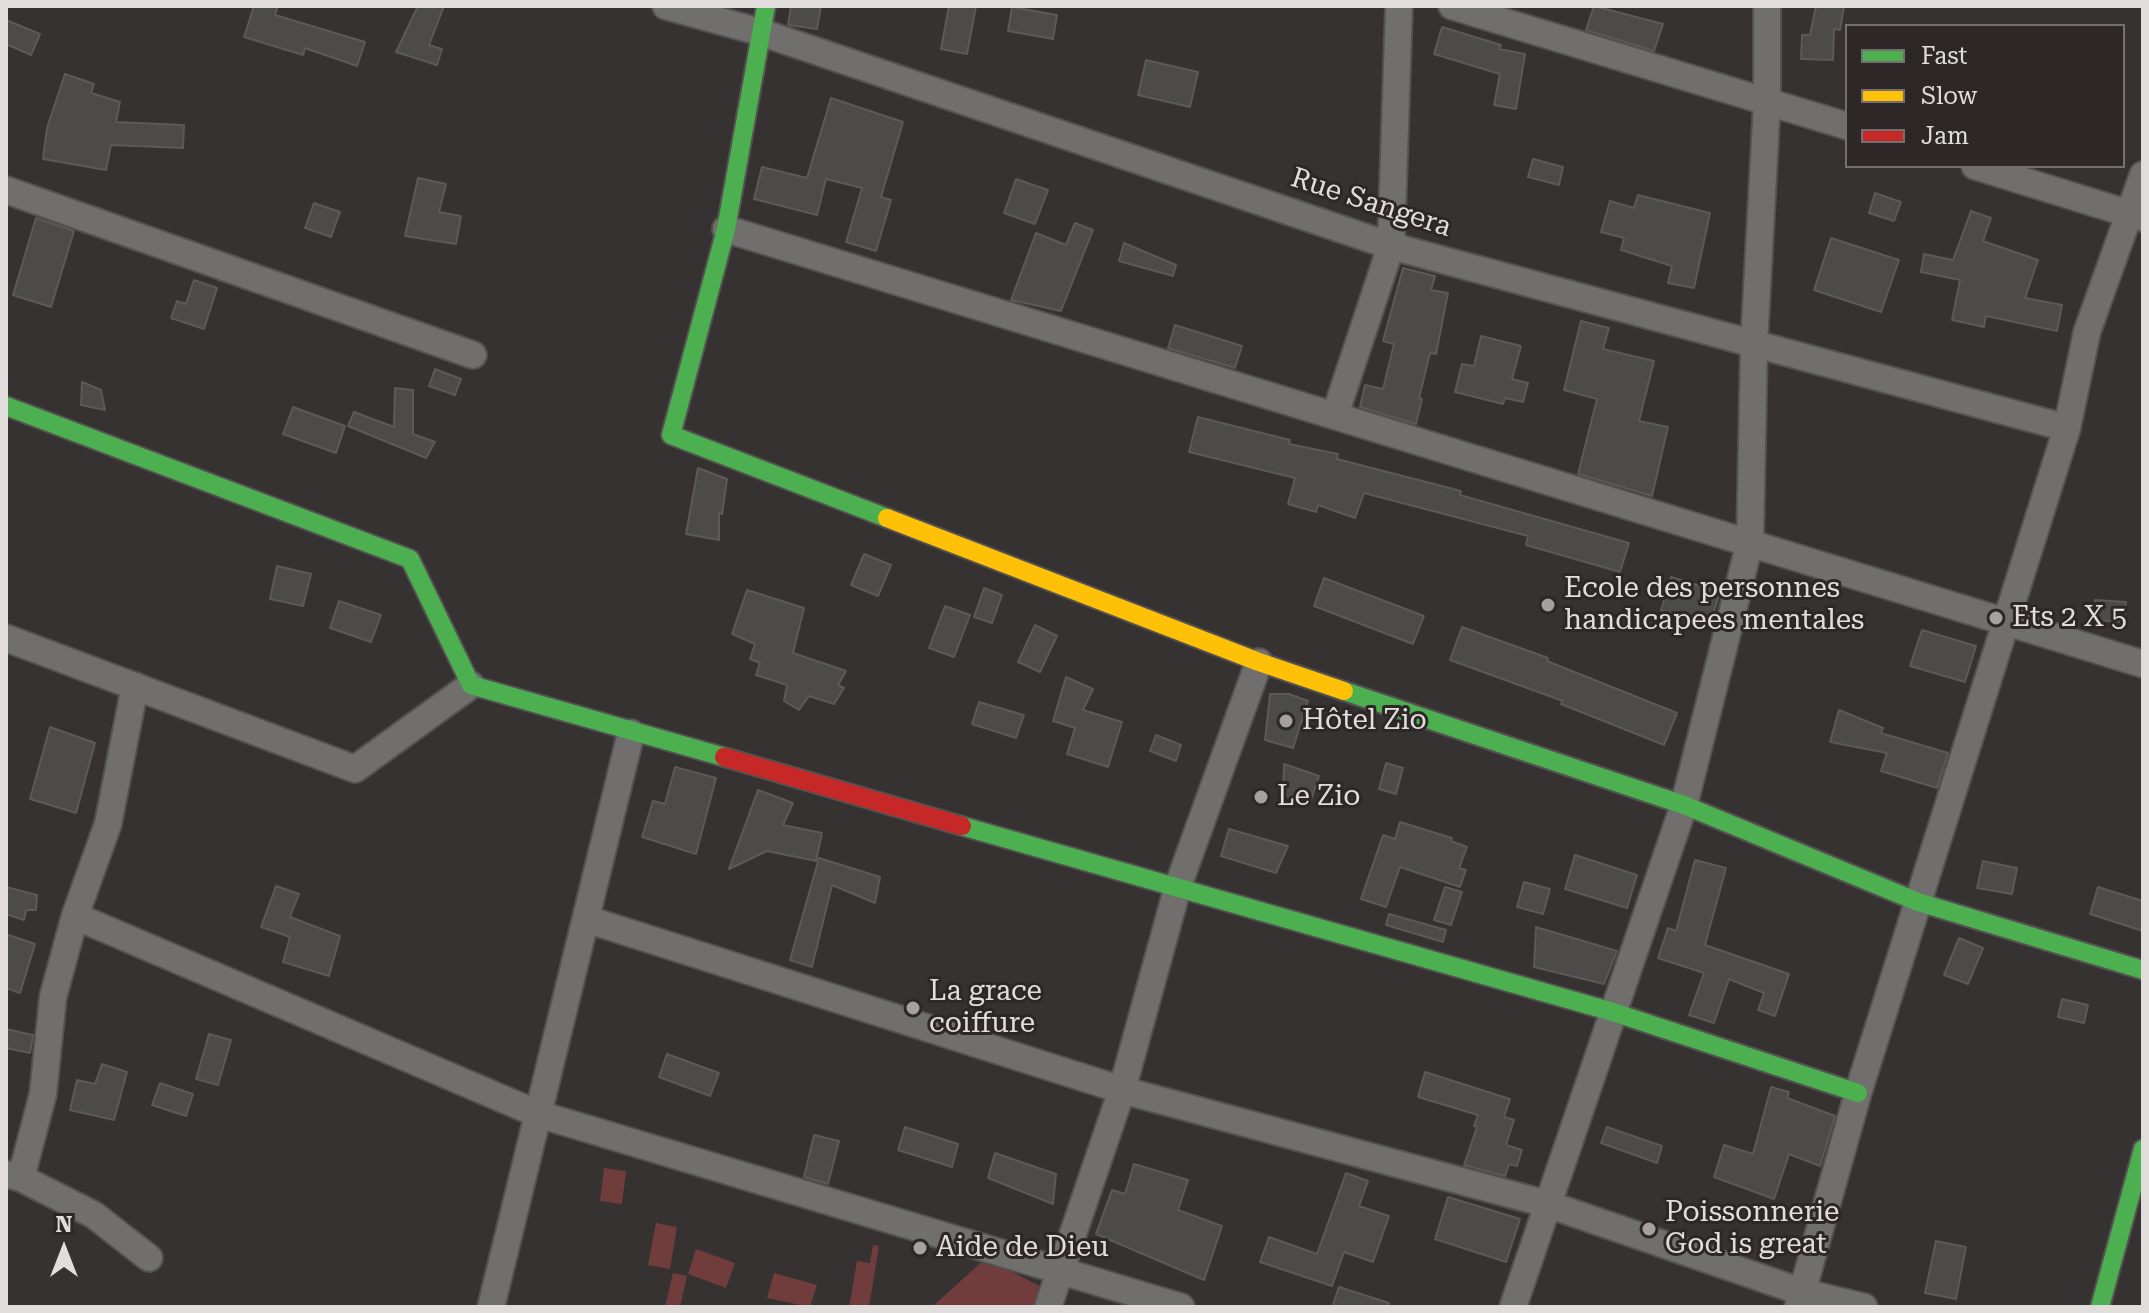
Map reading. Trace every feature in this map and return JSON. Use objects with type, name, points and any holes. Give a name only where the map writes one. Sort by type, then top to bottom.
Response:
[{"type":"main road","points":[[763,19],[726,229],[671,435],[1259,662],[1684,805],[1918,902],[2143,970]]},
{"type":"main road","points":[[6,406],[410,559],[471,685],[1613,1012],[1858,1093]]},
{"type":"main road","points":[[2100,1307],[2143,1149]]},
{"type":"street","name":"Rue Sangera","points":[[666,6],[763,19],[1391,246],[2067,428]]},
{"type":"street","points":[[1335,415],[1391,246],[1399,6]]},
{"type":"street","points":[[1452,6],[1845,125]]},
{"type":"street","points":[[1513,1307],[1684,805],[1750,542],[1754,344],[1767,102],[1767,6]]},
{"type":"street","points":[[1981,168],[2137,216]]},
{"type":"street","points":[[1800,1299],[1858,1093],[2067,428],[2087,332],[2137,216],[2143,175]]},
{"type":"street","points":[[6,190],[473,355]]},
{"type":"street","points":[[726,229],[2143,664]]},
{"type":"street","points":[[6,638],[355,769],[471,685]]},
{"type":"street","points":[[1048,1307],[1122,1090],[1178,886],[1259,662]]},
{"type":"street","points":[[135,686],[108,824],[75,916],[53,997],[43,1094],[14,1176],[94,1215],[149,1258]]},
{"type":"street","points":[[498,1305],[538,1114],[631,733]]},
{"type":"street","points":[[75,916],[538,1114],[1181,1307]]},
{"type":"street","points":[[586,919],[1122,1090],[1547,1204],[1800,1299],[1864,1307]]},
{"type":"shaded area","points":[[604,1168],[626,1171],[622,1204],[600,1201]]},
{"type":"shaded area","points":[[656,1223],[677,1227],[670,1269],[648,1265]]},
{"type":"shaded area","points":[[873,1245],[879,1246],[869,1307],[849,1307],[857,1261],[870,1263]]},
{"type":"shaded area","points":[[696,1249],[735,1263],[726,1288],[688,1274]]},
{"type":"shaded area","points":[[986,1258],[1045,1289],[1040,1307],[932,1307]]},
{"type":"shaded area","points":[[673,1273],[687,1276],[680,1307],[665,1307]]},
{"type":"shaded area","points":[[774,1273],[817,1285],[810,1307],[767,1298]]},
{"type":"building","points":[[254,6],[278,6],[275,15],[365,42],[357,66],[305,48],[303,55],[244,37]]},
{"type":"building","points":[[418,6],[444,6],[429,45],[442,49],[437,65],[396,52]]},
{"type":"building","points":[[791,6],[821,6],[817,29],[788,25]]},
{"type":"building","points":[[949,6],[976,6],[967,54],[941,49]]},
{"type":"building","points":[[1594,6],[1663,24],[1654,51],[1586,30]]},
{"type":"building","points":[[1816,6],[1844,6],[1840,30],[1834,29],[1833,60],[1801,59],[1802,35],[1810,35]]},
{"type":"building","points":[[1012,7],[1057,15],[1053,39],[1008,31]]},
{"type":"building","points":[[6,20],[40,34],[31,55],[6,44]]},
{"type":"building","points":[[1442,27],[1501,45],[1499,49],[1525,54],[1516,109],[1494,105],[1500,74],[1434,54]]},
{"type":"building","points":[[1146,60],[1198,72],[1190,107],[1138,95]]},
{"type":"building","points":[[65,74],[94,84],[91,93],[120,102],[116,122],[184,125],[183,148],[111,145],[106,170],[43,159],[47,128]]},
{"type":"building","points":[[831,98],[903,122],[881,197],[891,200],[876,251],[846,242],[862,188],[826,179],[817,215],[754,199],[762,167],[807,178]]},
{"type":"building","points":[[1533,159],[1563,167],[1559,185],[1528,177]]},
{"type":"building","points":[[418,178],[446,184],[439,212],[461,216],[456,244],[405,236]]},
{"type":"building","points":[[1016,179],[1048,190],[1035,224],[1004,213]]},
{"type":"building","points":[[1875,193],[1901,202],[1894,221],[1869,213]]},
{"type":"building","points":[[1638,195],[1710,213],[1694,288],[1668,283],[1672,266],[1621,250],[1624,238],[1601,232],[1610,201],[1634,208]]},
{"type":"building","points":[[314,203],[340,212],[331,237],[305,228]]},
{"type":"building","points":[[1971,211],[1991,218],[1983,241],[2038,260],[2025,298],[2062,305],[2057,331],[1986,316],[1984,327],[1952,320],[1960,280],[1921,272],[1924,254],[1953,260]]},
{"type":"building","points":[[36,218],[74,231],[51,307],[13,295]]},
{"type":"building","points":[[1075,223],[1093,230],[1061,311],[1011,300],[1036,233],[1066,245]]},
{"type":"building","points":[[1831,238],[1899,260],[1881,312],[1814,290]]},
{"type":"building","points":[[1124,243],[1176,265],[1173,276],[1119,261]]},
{"type":"building","points":[[1403,268],[1435,276],[1431,290],[1448,293],[1436,354],[1430,353],[1419,398],[1422,399],[1416,424],[1360,407],[1365,385],[1383,389],[1394,344],[1383,341]]},
{"type":"building","points":[[194,280],[217,288],[204,329],[171,318],[177,301],[186,304]]},
{"type":"building","points":[[1581,321],[1609,328],[1603,349],[1654,361],[1639,421],[1668,427],[1652,496],[1578,474],[1597,399],[1564,390]]},
{"type":"building","points":[[1175,325],[1242,346],[1235,368],[1168,348]]},
{"type":"building","points":[[1481,336],[1521,346],[1512,379],[1528,383],[1523,402],[1505,398],[1503,404],[1455,392],[1462,364],[1474,366]]},
{"type":"building","points":[[435,369],[461,379],[455,395],[429,386]]},
{"type":"building","points":[[82,382],[101,390],[105,410],[81,405]]},
{"type":"building","points":[[395,388],[413,390],[413,434],[435,442],[426,458],[348,426],[354,412],[394,427]]},
{"type":"building","points":[[293,407],[345,426],[336,453],[283,434]]},
{"type":"building","points":[[1198,417],[1290,440],[1289,444],[1338,454],[1337,459],[1461,491],[1460,495],[1629,543],[1620,572],[1526,545],[1528,536],[1364,493],[1355,518],[1318,505],[1316,512],[1288,504],[1295,478],[1189,452]]},
{"type":"building","points":[[698,468],[727,479],[722,514],[719,513],[719,540],[686,534]]},
{"type":"building","points":[[864,554],[891,565],[878,596],[851,585]]},
{"type":"building","points":[[277,566],[311,574],[303,606],[270,599]]},
{"type":"building","points":[[1671,577],[1720,592],[1710,624],[1661,610]]},
{"type":"building","points":[[1324,578],[1424,616],[1413,644],[1314,606]]},
{"type":"building","points":[[984,588],[1002,595],[992,623],[974,617]]},
{"type":"building","points":[[747,590],[804,608],[793,653],[846,671],[838,685],[844,688],[834,704],[809,696],[799,710],[784,701],[787,685],[756,675],[760,663],[750,659],[755,644],[732,634]]},
{"type":"building","points":[[2095,600],[2126,602],[2124,622],[2094,620]]},
{"type":"building","points":[[339,601],[381,615],[371,642],[330,628]]},
{"type":"building","points":[[945,606],[970,615],[954,657],[929,648]]},
{"type":"building","points":[[1035,625],[1057,636],[1040,672],[1018,662]]},
{"type":"building","points":[[1462,627],[1548,658],[1547,661],[1677,713],[1664,745],[1561,704],[1563,701],[1450,660]]},
{"type":"building","points":[[1922,630],[1976,646],[1965,682],[1910,666]]},
{"type":"building","points":[[1066,677],[1093,689],[1083,710],[1122,722],[1108,767],[1067,754],[1075,728],[1053,721]]},
{"type":"building","points":[[1270,694],[1289,694],[1308,701],[1293,748],[1265,740]]},
{"type":"building","points":[[979,702],[1024,715],[1016,738],[972,724]]},
{"type":"building","points":[[1839,710],[1883,728],[1881,733],[1948,753],[1937,788],[1881,771],[1887,753],[1830,742]]},
{"type":"building","points":[[50,727],[95,743],[76,813],[30,799]]},
{"type":"building","points":[[1156,735],[1181,745],[1176,761],[1150,751]]},
{"type":"building","points":[[1386,763],[1403,768],[1396,794],[1379,789]]},
{"type":"building","points":[[1284,764],[1319,776],[1310,803],[1283,795]]},
{"type":"building","points":[[675,767],[716,778],[696,854],[642,837],[653,801],[665,804]]},
{"type":"building","points":[[758,790],[793,803],[783,825],[822,833],[816,861],[767,851],[729,869]]},
{"type":"building","points":[[1400,822],[1452,838],[1451,841],[1467,847],[1459,868],[1466,870],[1460,887],[1400,867],[1386,907],[1361,899],[1383,835],[1395,839]]},
{"type":"building","points":[[1229,829],[1288,846],[1276,873],[1221,856]]},
{"type":"building","points":[[1575,855],[1637,875],[1627,908],[1565,889]]},
{"type":"building","points":[[819,858],[880,877],[875,903],[832,885],[812,967],[790,960]]},
{"type":"building","points":[[1695,860],[1726,868],[1705,945],[1789,974],[1775,1016],[1758,1010],[1764,993],[1729,979],[1714,1023],[1689,1015],[1704,973],[1658,958],[1668,928],[1676,931]]},
{"type":"building","points":[[1983,861],[2017,868],[2012,894],[1977,888]]},
{"type":"building","points":[[1524,882],[1550,889],[1543,914],[1517,907]]},
{"type":"building","points":[[276,886],[299,894],[290,917],[340,936],[329,976],[283,962],[290,937],[261,927]]},
{"type":"building","points":[[6,887],[37,895],[36,910],[26,910],[24,920],[6,914]]},
{"type":"building","points":[[1445,887],[1462,892],[1451,925],[1434,920]]},
{"type":"building","points":[[2098,887],[2143,901],[2143,931],[2090,914]]},
{"type":"building","points":[[1389,914],[1446,930],[1443,942],[1386,925]]},
{"type":"building","points":[[1536,927],[1617,951],[1604,984],[1534,967]]},
{"type":"building","points":[[6,934],[35,944],[20,993],[6,988]]},
{"type":"building","points":[[1959,938],[1983,948],[1968,984],[1944,975]]},
{"type":"building","points":[[2062,999],[2088,1005],[2084,1023],[2058,1017]]},
{"type":"building","points":[[6,1029],[33,1035],[30,1053],[6,1048]]},
{"type":"building","points":[[209,1034],[231,1040],[218,1085],[196,1079]]},
{"type":"building","points":[[667,1054],[719,1073],[710,1096],[659,1077]]},
{"type":"building","points":[[102,1064],[127,1072],[114,1120],[70,1110],[77,1080],[95,1084]]},
{"type":"building","points":[[1425,1072],[1510,1099],[1504,1117],[1514,1120],[1506,1145],[1522,1150],[1517,1166],[1509,1164],[1505,1176],[1464,1165],[1478,1115],[1418,1097]]},
{"type":"building","points":[[160,1083],[193,1094],[186,1116],[152,1105]]},
{"type":"building","points":[[1771,1087],[1789,1092],[1787,1098],[1835,1116],[1820,1166],[1789,1154],[1774,1199],[1714,1177],[1724,1145],[1753,1154]]},
{"type":"building","points":[[905,1127],[958,1144],[952,1167],[898,1150]]},
{"type":"building","points":[[1607,1127],[1662,1146],[1657,1163],[1601,1143]]},
{"type":"building","points":[[814,1135],[839,1141],[828,1184],[804,1177]]},
{"type":"building","points":[[995,1153],[1056,1174],[1053,1204],[988,1178]]},
{"type":"building","points":[[1134,1164],[1188,1180],[1178,1210],[1222,1226],[1204,1280],[1096,1234],[1112,1190],[1125,1194]]},
{"type":"building","points":[[1346,1173],[1368,1181],[1359,1206],[1389,1216],[1373,1262],[1344,1252],[1332,1286],[1260,1262],[1269,1237],[1317,1254]]},
{"type":"building","points":[[1448,1197],[1520,1219],[1506,1262],[1435,1239]]},
{"type":"building","points":[[1936,1241],[1966,1247],[1956,1299],[1925,1293]]},
{"type":"building","points":[[1339,1287],[1389,1303],[1388,1307],[1332,1307]]},
{"type":"traffic: fast","points":[[766,6],[726,229],[671,435],[887,518]]},
{"type":"traffic: fast","points":[[6,406],[410,559],[471,685],[724,757]]},
{"type":"traffic: fast","points":[[1344,691],[1684,805],[1918,902],[2143,970]]},
{"type":"traffic: fast","points":[[962,826],[1613,1012],[1858,1093]]},
{"type":"traffic: fast","points":[[2100,1307],[2143,1149]]},
{"type":"traffic: slow","points":[[887,518],[1259,662],[1344,691]]},
{"type":"traffic: jam","points":[[724,757],[962,826]]},
{"type":"place","name":"Ecole des personnes handicapees mentales","points":[[1548,605]]},
{"type":"place","name":"Ets 2 X 5","points":[[1996,618]]},
{"type":"place","name":"Hôtel Zio","points":[[1286,721]]},
{"type":"place","name":"Le Zio","points":[[1261,797]]},
{"type":"place","name":"La grace coiffure","points":[[913,1008]]},
{"type":"place","name":"Poissonnerie God is great","points":[[1649,1229]]},
{"type":"place","name":"Aide de Dieu","points":[[920,1248]]}]
